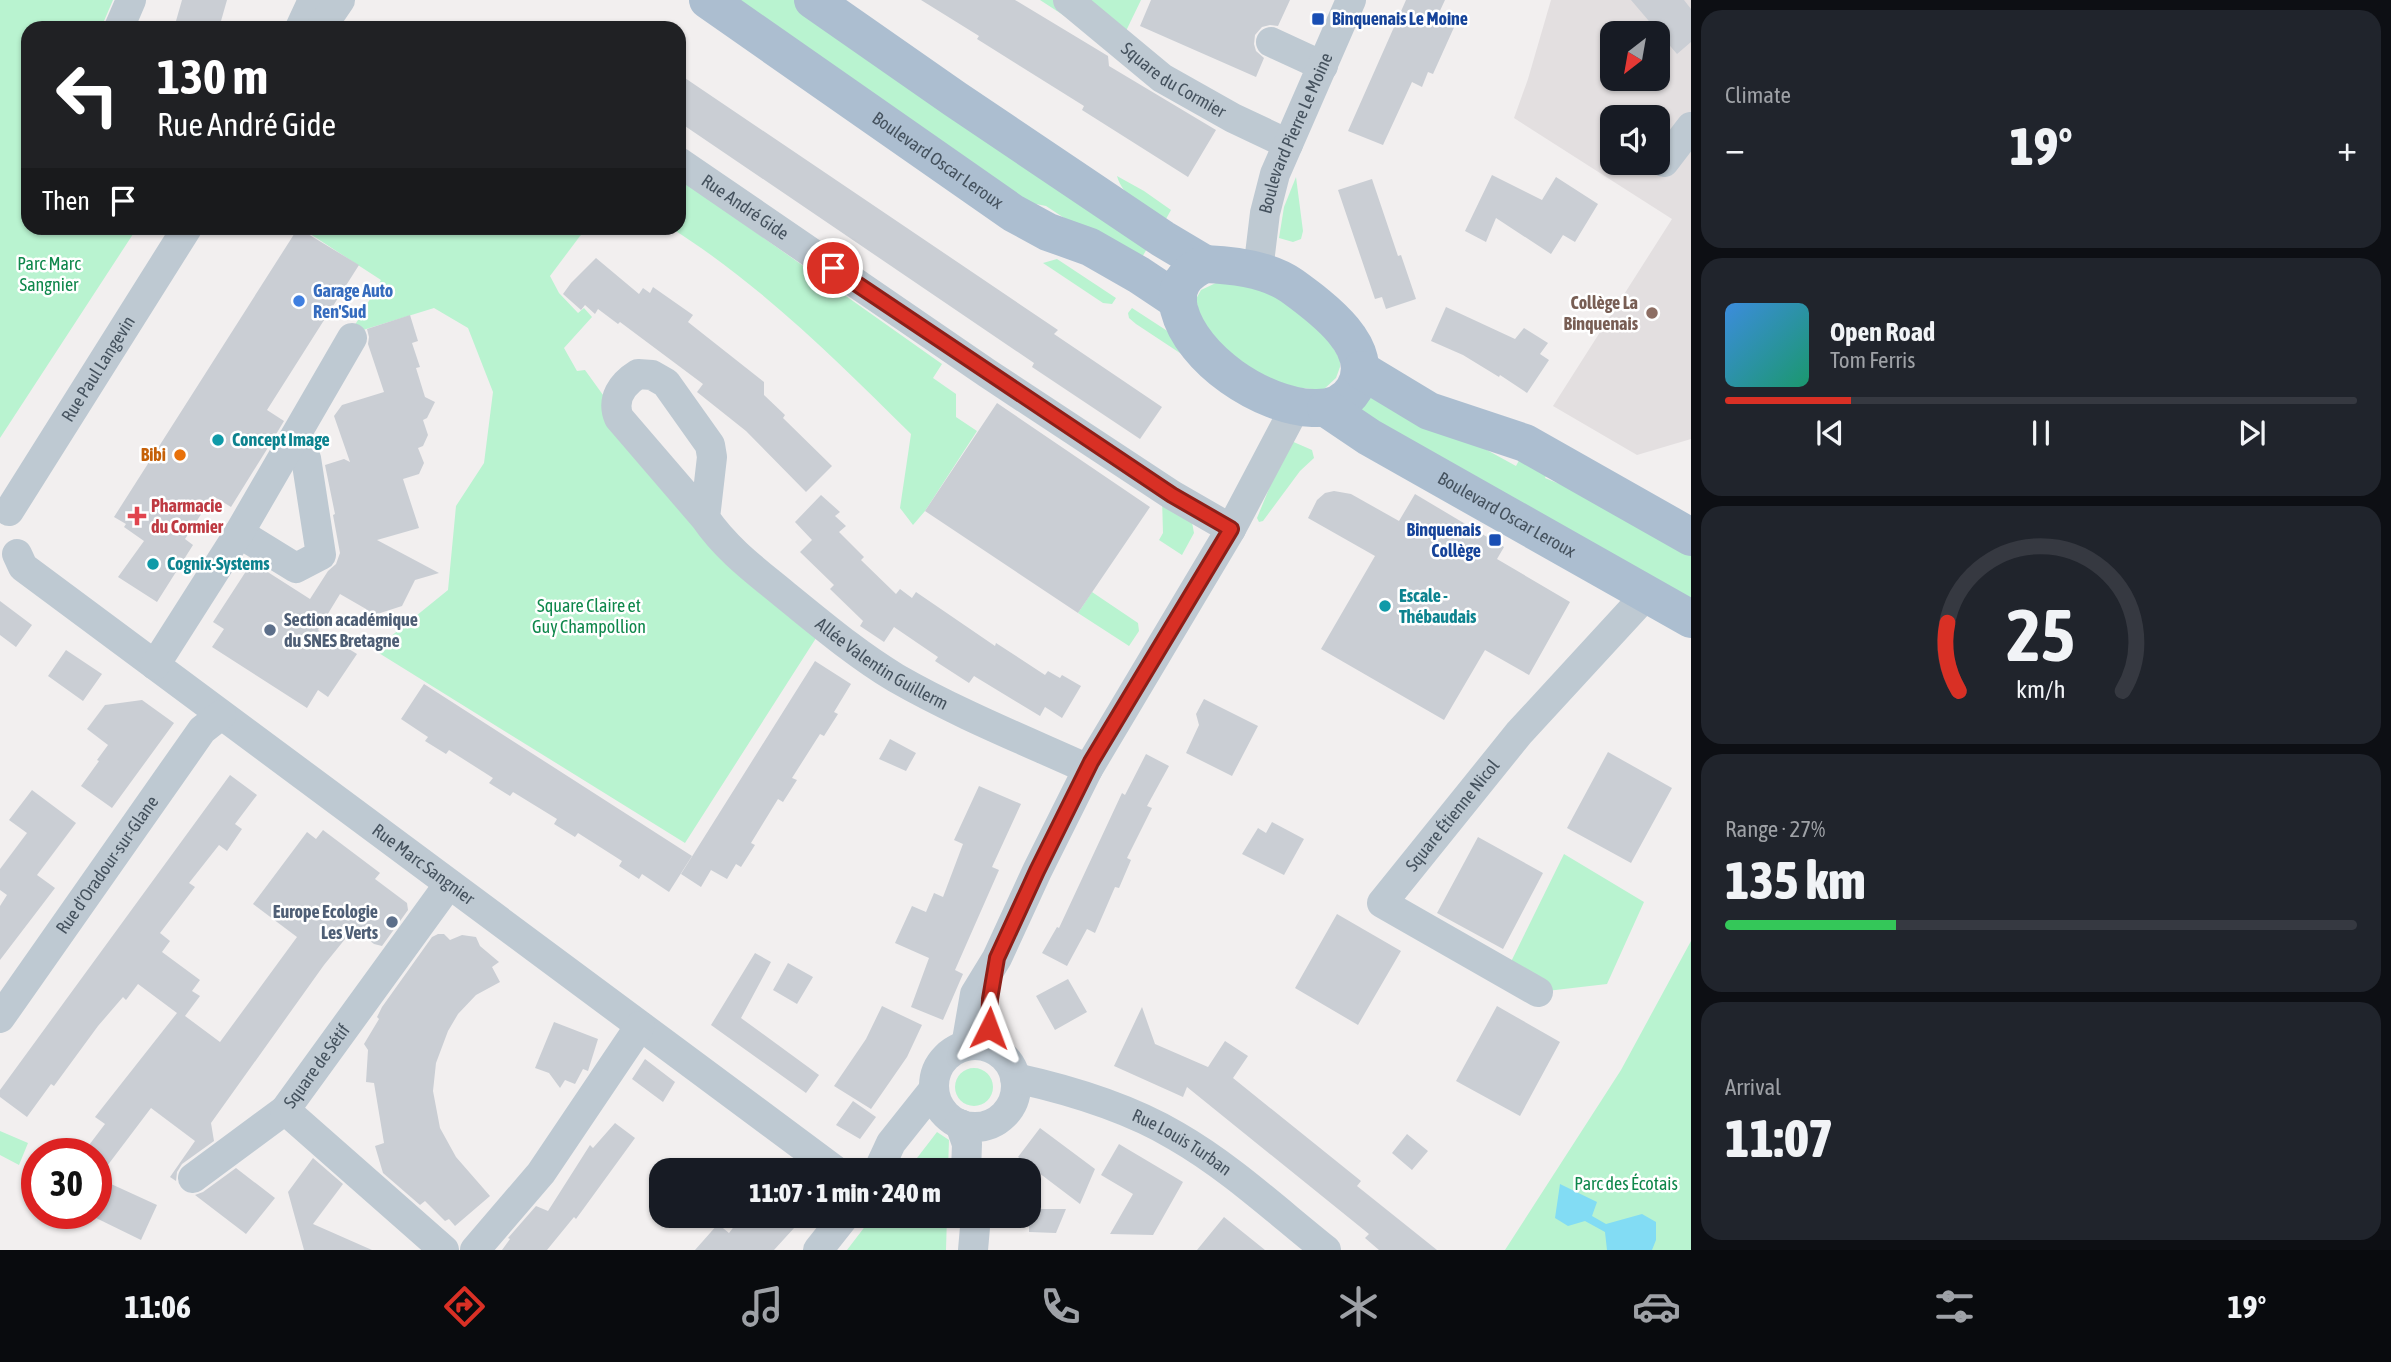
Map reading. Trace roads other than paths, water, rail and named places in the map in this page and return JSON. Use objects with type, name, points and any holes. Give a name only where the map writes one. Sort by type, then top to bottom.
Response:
[{"type":"main road","name":"Boulevard Oscar Leroux","points":[[708,0],[1013,213],[1048,232],[1090,247],[1178,301],[1182,319],[1191,338],[1206,355],[1251,388],[1311,407],[1369,437],[1691,619]]},
{"type":"main road","points":[[813,0],[954,99],[1163,239],[1205,264]]},
{"type":"main road","points":[[1178,301],[1184,278],[1192,270],[1205,264],[1229,264],[1258,271],[1291,285],[1326,312],[1354,345],[1361,370],[1359,382],[1346,400],[1311,407]]},
{"type":"main road","points":[[1361,370],[1429,411],[1525,443],[1691,537]]},
{"type":"street","points":[[122,21],[131,0]]},
{"type":"street","points":[[303,21],[313,0]]},
{"type":"street","points":[[326,21],[340,0]]},
{"type":"street","name":"Square du Cormier","points":[[1069,0],[1161,78],[1233,118],[1288,144]]},
{"type":"street","name":"Boulevard Pierre Le Moine","points":[[1258,271],[1270,193],[1288,144],[1350,0]]},
{"type":"street","points":[[1271,42],[1323,65]]},
{"type":"street","points":[[1670,154],[1691,127]]},
{"type":"street","name":"Rue André Gide","points":[[686,167],[1056,419],[1172,495],[1231,529]]},
{"type":"street","name":"Rue Paul Langevin","points":[[4,510],[182,235]]},
{"type":"street","points":[[155,665],[239,533],[352,338]]},
{"type":"street","points":[[1251,388],[1262,404],[1265,418],[1256,478]]},
{"type":"street","points":[[979,1048],[989,1028],[990,999],[997,958],[1088,769],[1231,529],[1256,478],[1311,407]]},
{"type":"street","points":[[239,533],[296,568],[321,555],[306,458],[292,443]]},
{"type":"street","points":[[4,510],[22,534],[8,559]]},
{"type":"street","name":"Allée Valentin Guillerm","points":[[705,518],[718,537],[738,557],[846,644],[896,677],[944,703],[1088,769]]},
{"type":"street","name":"Rue Marc Sangnier","points":[[8,559],[23,567],[818,1158]]},
{"type":"street","name":"Square Étienne Nicol","points":[[1538,992],[1382,903],[1519,733],[1647,594]]},
{"type":"street","name":"Rue d'Oradour-sur-Glane","points":[[0,1018],[202,730],[221,715]]},
{"type":"street","name":"Square de Sétif","points":[[444,1250],[285,1110],[449,884]]},
{"type":"street","points":[[475,1250],[541,1173],[640,1026]]},
{"type":"street","points":[[885,1158],[891,1143],[957,1112],[1005,1114],[1014,1097],[1015,1078],[1007,1061],[979,1048],[949,1055],[942,1061],[934,1079],[957,1112],[977,1158]]},
{"type":"street","name":"Rue Louis Turban","points":[[1015,1078],[1101,1101],[1176,1135],[1205,1154],[1326,1250]]},
{"type":"street","points":[[193,1178],[285,1110]]},
{"type":"street","points":[[957,1112],[967,1144],[966,1158]]},
{"type":"street","points":[[818,1250],[835,1228]]},
{"type":"water","points":[[1560,1184],[1597,1202],[1592,1216],[1606,1224],[1642,1214],[1656,1222],[1656,1240],[1652,1250],[1607,1250],[1605,1232],[1585,1221],[1568,1226],[1555,1218]]},
{"type":"place","name":"Binquenais Le Moine","points":[[1318,19]]},
{"type":"place","name":"Garage Auto Ren'Sud","points":[[299,301]]},
{"type":"place","name":"Collège La Binquenais","points":[[1652,313]]},
{"type":"place","name":"Concept Image","points":[[218,440]]},
{"type":"place","name":"Bibi","points":[[180,455]]},
{"type":"place","name":"Pharmacie du Cormier","points":[[137,516]]},
{"type":"place","name":"Binquenais Collège","points":[[1495,540]]},
{"type":"place","name":"Cognix-Systems","points":[[153,564]]},
{"type":"place","name":"Escale - Thébaudais","points":[[1385,606]]},
{"type":"place","name":"Section académique du SNES Bretagne","points":[[270,630]]},
{"type":"place","name":"Europe Ecologie Les Verts","points":[[392,922]]},
{"type":"park label","name":"Parc Marc Sangnier","points":[[49,274]]},
{"type":"park label","name":"Square Claire et Guy Champollion","points":[[589,616]]},
{"type":"park label","name":"Parc des Écotais","points":[[1626,1184]]}]
